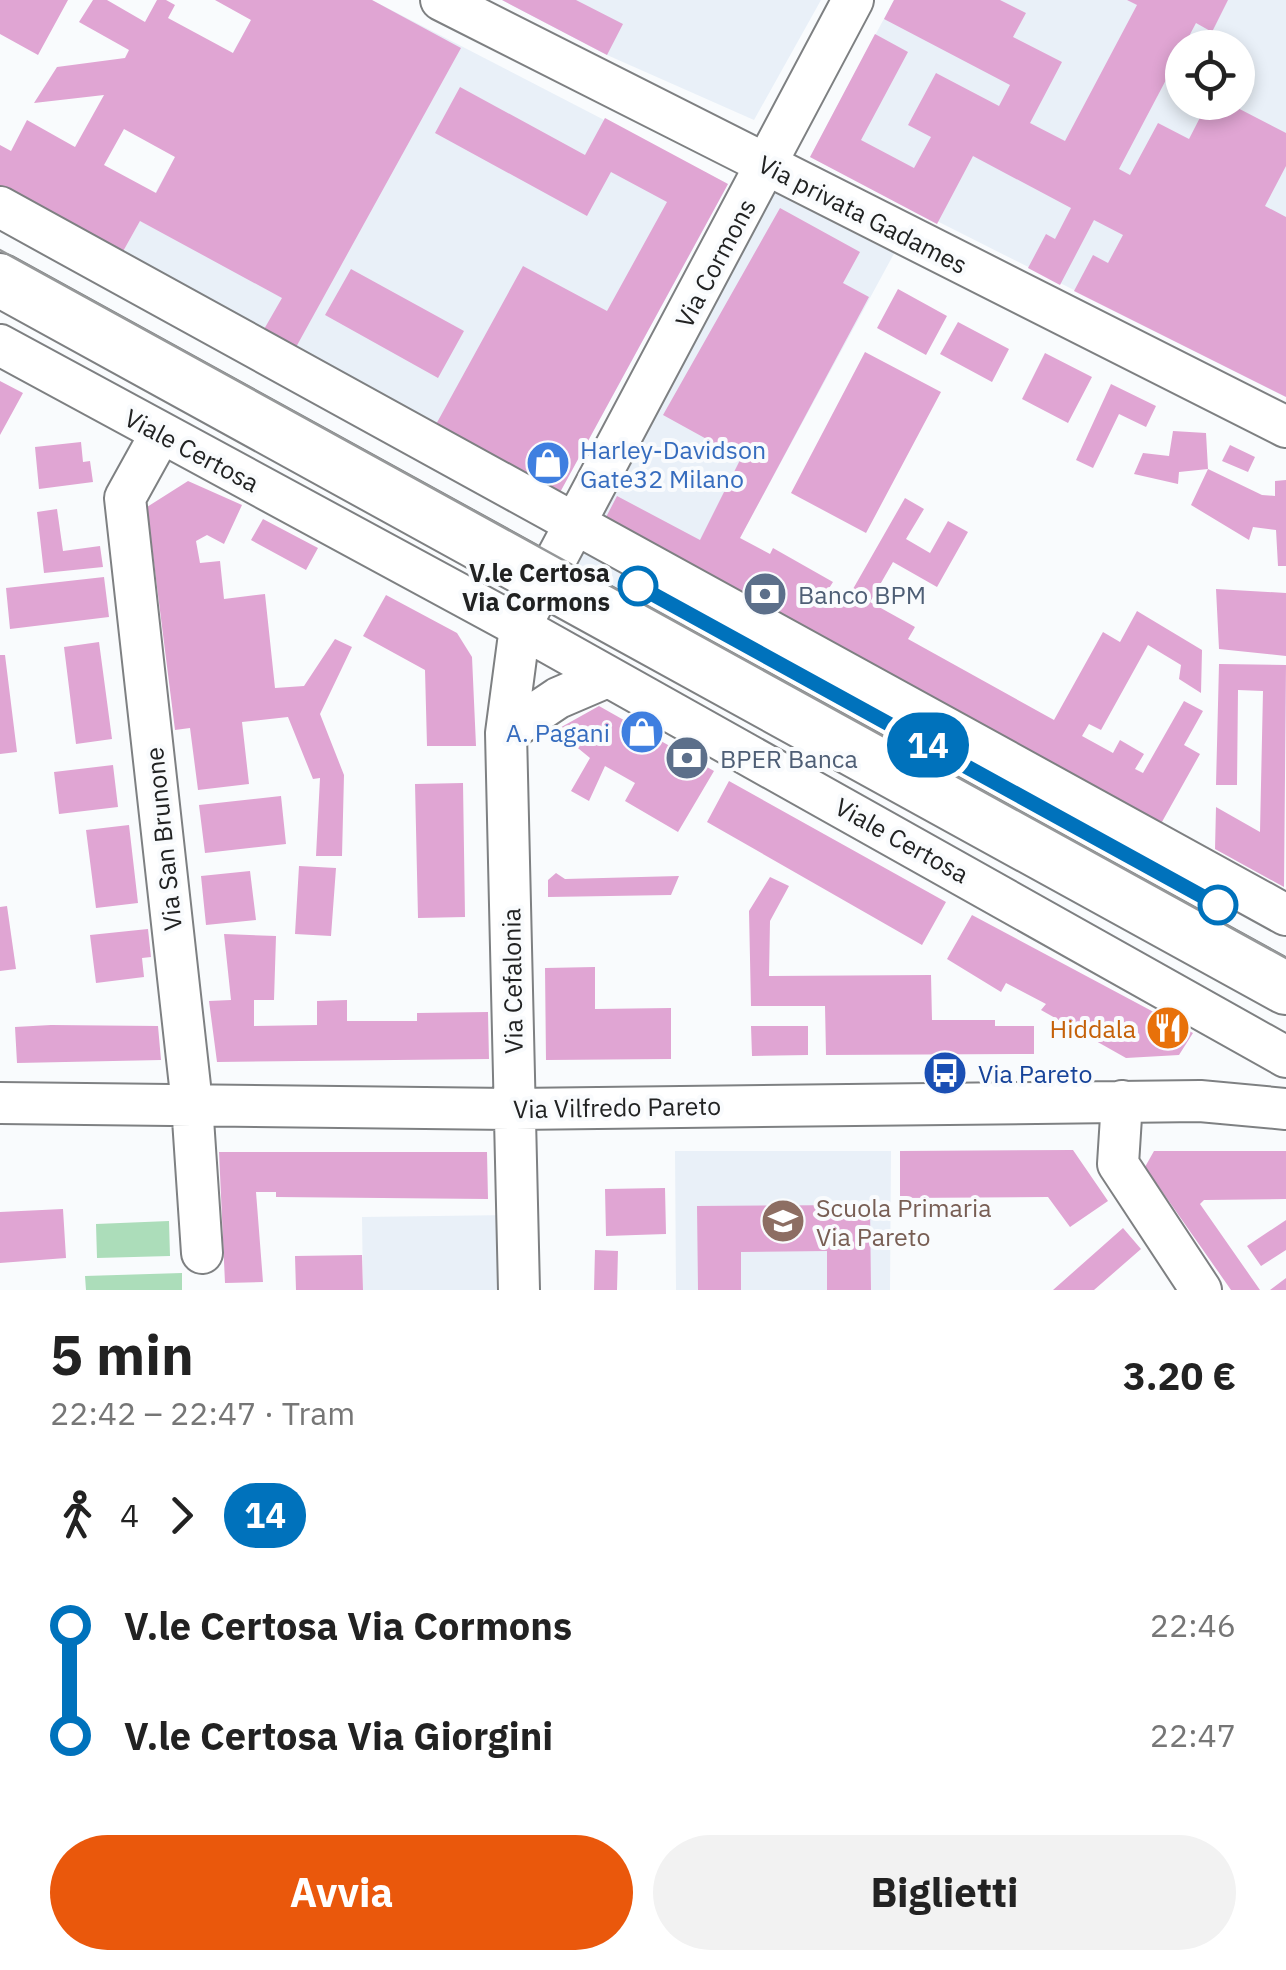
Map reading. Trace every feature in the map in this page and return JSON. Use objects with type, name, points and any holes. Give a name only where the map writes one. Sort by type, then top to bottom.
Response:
[{"type":"main road","points":[[0,280],[1286,988]]},
{"type":"street","name":"Via privata Gadames","points":[[441,0],[1286,427]]},
{"type":"street","name":"Via Cormons","points":[[577,526],[853,0]]},
{"type":"street","points":[[0,207],[1286,915]]},
{"type":"street","name":"Viale Certosa","points":[[0,346],[1283,1047],[1235,1101]]},
{"type":"street","name":"Via San Brunone","points":[[161,433],[125,498],[192,1104],[202,1253]]},
{"type":"street","points":[[520,627],[577,526]]},
{"type":"street","name":"Via Cefalonia","points":[[519,1290],[504,1237],[516,1109],[506,732],[520,627]]},
{"type":"street","points":[[506,732],[558,698],[607,676]]},
{"type":"street","points":[[1235,1101],[1286,1109]]},
{"type":"street","name":"Via Vilfredo Pareto","points":[[0,1103],[516,1109],[1235,1101]]},
{"type":"street","points":[[1122,1102],[1118,1164],[1202,1290]]},
{"type":"shaded area","points":[[262,0],[372,0],[728,184],[558,496],[121,255]]},
{"type":"shaded area","points":[[502,0],[821,0],[754,120],[607,55]]},
{"type":"shaded area","points":[[894,0],[1286,0],[1286,397],[810,157]]},
{"type":"shaded area","points":[[767,169],[903,237],[716,582],[672,643],[550,577]]},
{"type":"shaded area","name":"Scuola Primaria Via Pareto","points":[[675,1151],[891,1151],[890,1290],[676,1290]]},
{"type":"shaded area","points":[[513,1215],[515,1290],[363,1290],[362,1217]]},
{"type":"green space","points":[[169,1221],[170,1256],[97,1258],[96,1224]]},
{"type":"green space","points":[[182,1273],[182,1290],[86,1290],[85,1276]]},
{"type":"building","points":[[0,0],[68,0],[38,55],[0,34]]},
{"type":"building","points":[[93,0],[107,0],[145,22],[157,0],[166,0],[175,5],[168,18],[233,53],[251,20],[215,0],[372,0],[461,48],[295,349],[263,331],[282,298],[140,221],[121,255],[0,189],[0,145],[11,151],[27,120],[75,147],[104,95],[34,103],[57,67],[125,58],[129,50],[79,22]],"holes":[[[124,129],[175,157],[156,193],[104,165]]]},
{"type":"building","points":[[502,0],[576,0],[623,24],[607,55]]},
{"type":"building","points":[[894,0],[1000,0],[1026,13],[1013,37],[1062,62],[1030,123],[1065,141],[1137,5],[1127,0],[1228,0],[1213,30],[1196,23],[1192,30],[1165,30],[1165,82],[1119,169],[1130,175],[1158,123],[1189,139],[1199,120],[1255,120],[1255,117],[1286,133],[1286,166],[1265,206],[1286,217],[1286,397],[1074,291],[1093,255],[1108,263],[1123,235],[1094,220],[1060,285],[1028,268],[1046,234],[1055,239],[1071,208],[973,156],[937,224],[810,157],[875,34],[908,52],[861,140],[914,168],[931,137],[908,125],[936,73],[999,106],[1010,85],[884,19]]},
{"type":"building","points":[[460,87],[585,155],[605,118],[728,184],[558,496],[434,428],[523,266],[607,311],[667,202],[611,172],[587,216],[435,133]]},
{"type":"building","points":[[780,208],[860,252],[843,283],[869,297],[740,538],[770,554],[773,548],[833,582],[826,593],[845,603],[905,498],[924,509],[906,539],[930,553],[948,521],[968,532],[937,587],[893,562],[870,602],[915,627],[908,639],[1054,720],[1103,632],[1120,642],[1137,611],[1202,650],[1201,693],[1179,679],[1181,665],[1148,645],[1101,730],[1089,724],[1082,736],[1113,753],[1120,740],[1144,754],[1135,769],[1143,773],[1184,701],[1203,711],[1184,745],[1200,754],[1158,829],[604,521],[617,496],[700,540],[741,458],[663,415]]},
{"type":"building","points":[[351,269],[464,331],[438,378],[325,315]]},
{"type":"building","points":[[898,289],[947,316],[926,355],[877,328]]},
{"type":"building","points":[[958,322],[1009,349],[992,382],[940,354]]},
{"type":"building","points":[[865,352],[941,392],[866,533],[791,493]]},
{"type":"building","points":[[1045,353],[1092,377],[1068,423],[1022,399]]},
{"type":"building","points":[[0,381],[23,393],[0,435]]},
{"type":"building","points":[[1111,384],[1156,406],[1146,427],[1119,414],[1093,468],[1076,460]]},
{"type":"building","points":[[1173,431],[1206,433],[1208,469],[1179,472],[1178,484],[1134,474],[1143,453],[1169,456]]},
{"type":"building","points":[[81,442],[83,462],[90,461],[93,482],[39,489],[35,447]]},
{"type":"building","points":[[1230,445],[1255,457],[1248,472],[1222,461]]},
{"type":"building","points":[[1208,469],[1262,495],[1275,496],[1275,481],[1286,480],[1286,566],[1278,566],[1276,530],[1253,527],[1249,540],[1191,505]]},
{"type":"building","points":[[188,481],[242,505],[224,544],[207,535],[196,541],[200,563],[220,561],[224,599],[265,594],[275,688],[304,686],[335,639],[352,647],[320,714],[344,775],[342,856],[316,856],[320,778],[313,779],[288,717],[242,722],[249,784],[198,790],[190,728],[175,730],[147,507]]},
{"type":"building","points":[[57,509],[63,551],[100,546],[103,567],[44,573],[37,512]]},
{"type":"building","points":[[263,519],[318,548],[306,570],[251,540]]},
{"type":"building","points":[[104,577],[109,617],[10,629],[6,588]]},
{"type":"building","points":[[1216,589],[1286,593],[1286,656],[1219,649]]},
{"type":"building","points":[[386,595],[457,633],[472,657],[476,746],[427,746],[425,670],[363,636]]},
{"type":"building","points":[[99,642],[112,739],[76,744],[64,647]]},
{"type":"building","points":[[0,655],[5,655],[17,752],[0,754]]},
{"type":"building","points":[[1219,664],[1286,665],[1284,887],[1215,849],[1216,807],[1260,832],[1263,691],[1238,690],[1237,785],[1216,785]]},
{"type":"building","points":[[599,706],[714,771],[678,832],[625,801],[635,783],[605,766],[589,801],[571,791],[590,758],[556,730]]},
{"type":"building","points":[[113,765],[118,807],[59,814],[54,772]]},
{"type":"building","points":[[729,781],[946,902],[922,945],[707,822]]},
{"type":"building","points":[[463,783],[465,917],[418,918],[415,784]]},
{"type":"building","points":[[281,796],[286,844],[205,853],[199,805]]},
{"type":"building","points":[[129,825],[138,903],[96,908],[86,830]]},
{"type":"building","points":[[299,866],[336,868],[331,936],[295,934]]},
{"type":"building","points":[[250,871],[256,920],[206,925],[201,876]]},
{"type":"building","points":[[556,873],[565,879],[679,876],[671,895],[548,897],[548,880]]},
{"type":"building","points":[[770,877],[789,886],[770,921],[769,976],[931,975],[932,1020],[995,1020],[995,1026],[1034,1026],[1034,1054],[826,1055],[825,1006],[751,1006],[749,911]]},
{"type":"building","points":[[7,906],[16,969],[0,971],[0,907]]},
{"type":"building","points":[[972,915],[1193,1033],[1179,1055],[1126,1058],[1041,1010],[1046,1004],[1006,983],[1001,992],[947,959]]},
{"type":"building","points":[[148,929],[151,957],[142,958],[144,977],[96,983],[90,935]]},
{"type":"building","points":[[224,934],[276,936],[274,1000],[254,1000],[254,1026],[317,1025],[317,1001],[347,1000],[347,1021],[417,1021],[417,1013],[488,1012],[489,1059],[217,1062],[209,1001],[231,1000]]},
{"type":"building","points":[[595,967],[595,1009],[671,1008],[671,1059],[546,1060],[545,968]]},
{"type":"building","points":[[158,1026],[161,1060],[17,1063],[15,1027]]},
{"type":"building","points":[[751,1026],[808,1026],[808,1055],[752,1056]]},
{"type":"building","points":[[1073,1150],[1108,1201],[1070,1227],[1048,1197],[900,1198],[900,1151]]},
{"type":"building","points":[[1154,1151],[1286,1151],[1286,1199],[1204,1200],[1200,1204],[1260,1290],[1231,1290],[1145,1167]]},
{"type":"building","points":[[219,1152],[487,1152],[488,1199],[276,1197],[276,1192],[256,1192],[263,1282],[225,1283]]},
{"type":"building","points":[[665,1188],[666,1234],[606,1236],[605,1189]]},
{"type":"building","points":[[870,1205],[871,1290],[827,1290],[827,1251],[741,1252],[741,1290],[698,1290],[697,1206]]},
{"type":"building","points":[[63,1209],[66,1258],[0,1263],[0,1212]]},
{"type":"building","points":[[1286,1220],[1286,1250],[1261,1266],[1247,1246]]},
{"type":"building","points":[[1123,1228],[1141,1249],[1094,1290],[1053,1290]]},
{"type":"building","points":[[595,1250],[618,1251],[617,1290],[594,1290]]},
{"type":"building","points":[[362,1255],[363,1290],[296,1290],[295,1256]]},
{"type":"building","points":[[1286,1278],[1286,1290],[1270,1290]]},
{"type":"tram line","points":[[0,250],[1286,958]]},
{"type":"tram line","name":"14","points":[[638,586],[1218,905]]},
{"type":"place","name":"Harley-Davidson Gate32 Milano","points":[[548,463]]},
{"type":"place","name":"V.le Certosa Via Cormons","points":[[638,586]]},
{"type":"place","name":"Banco BPM","points":[[765,594]]},
{"type":"place","name":"A. Pagani","points":[[642,732]]},
{"type":"place","name":"BPER Banca","points":[[687,758]]},
{"type":"place","name":"Hiddala","points":[[1168,1028]]},
{"type":"place","name":"Via Pareto","points":[[945,1073]]},
{"type":"place","name":"Scuola Primaria Via Pareto","points":[[783,1221]]}]
